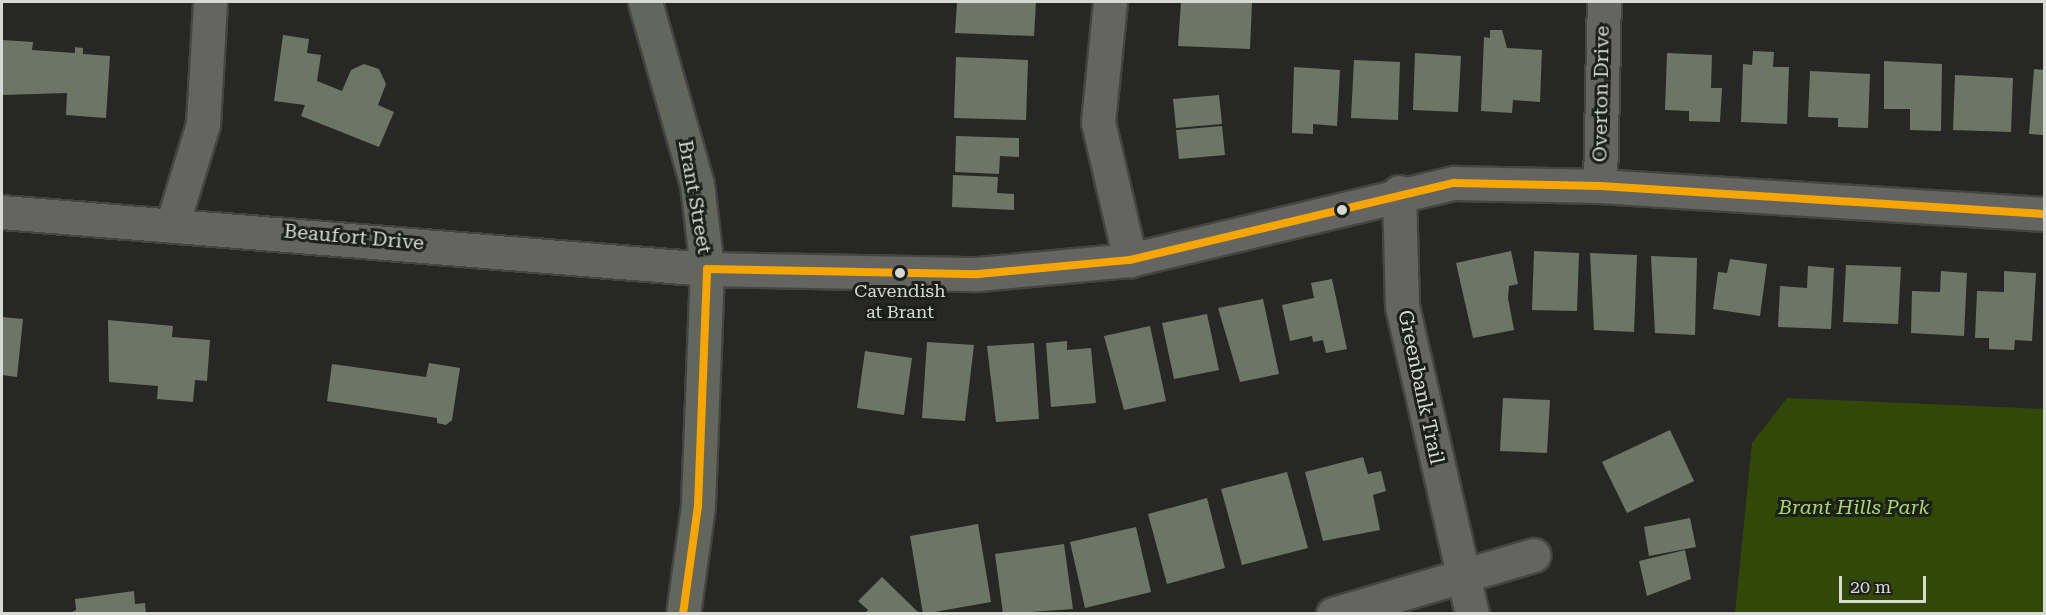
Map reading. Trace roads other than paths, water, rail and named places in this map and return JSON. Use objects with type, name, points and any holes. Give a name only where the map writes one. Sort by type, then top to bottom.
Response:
[{"type":"main road","name":"Brant Street","points":[[645,2],[697,184],[707,269],[698,506],[683,614]]},
{"type":"street","points":[[173,222],[203,124],[210,2]]},
{"type":"street","points":[[1110,2],[1098,122],[1130,260]]},
{"type":"street","name":"Overton Drive","points":[[1600,186],[1604,2]]},
{"type":"street","name":"Beaufort Drive","points":[[2,212],[98,223],[173,222],[707,269],[978,274],[1130,260],[1399,192],[1454,183],[1600,186],[2044,214]]},
{"type":"street","name":"Greenbank Trail","points":[[1399,192],[1402,306],[1472,614]]},
{"type":"street","points":[[1333,614],[1464,579],[1534,555]]},
{"type":"place","name":"Cavendish at Brant","points":[[900,273]]},
{"type":"park label","name":"Brant Hills Park","points":[[1854,507]]}]
